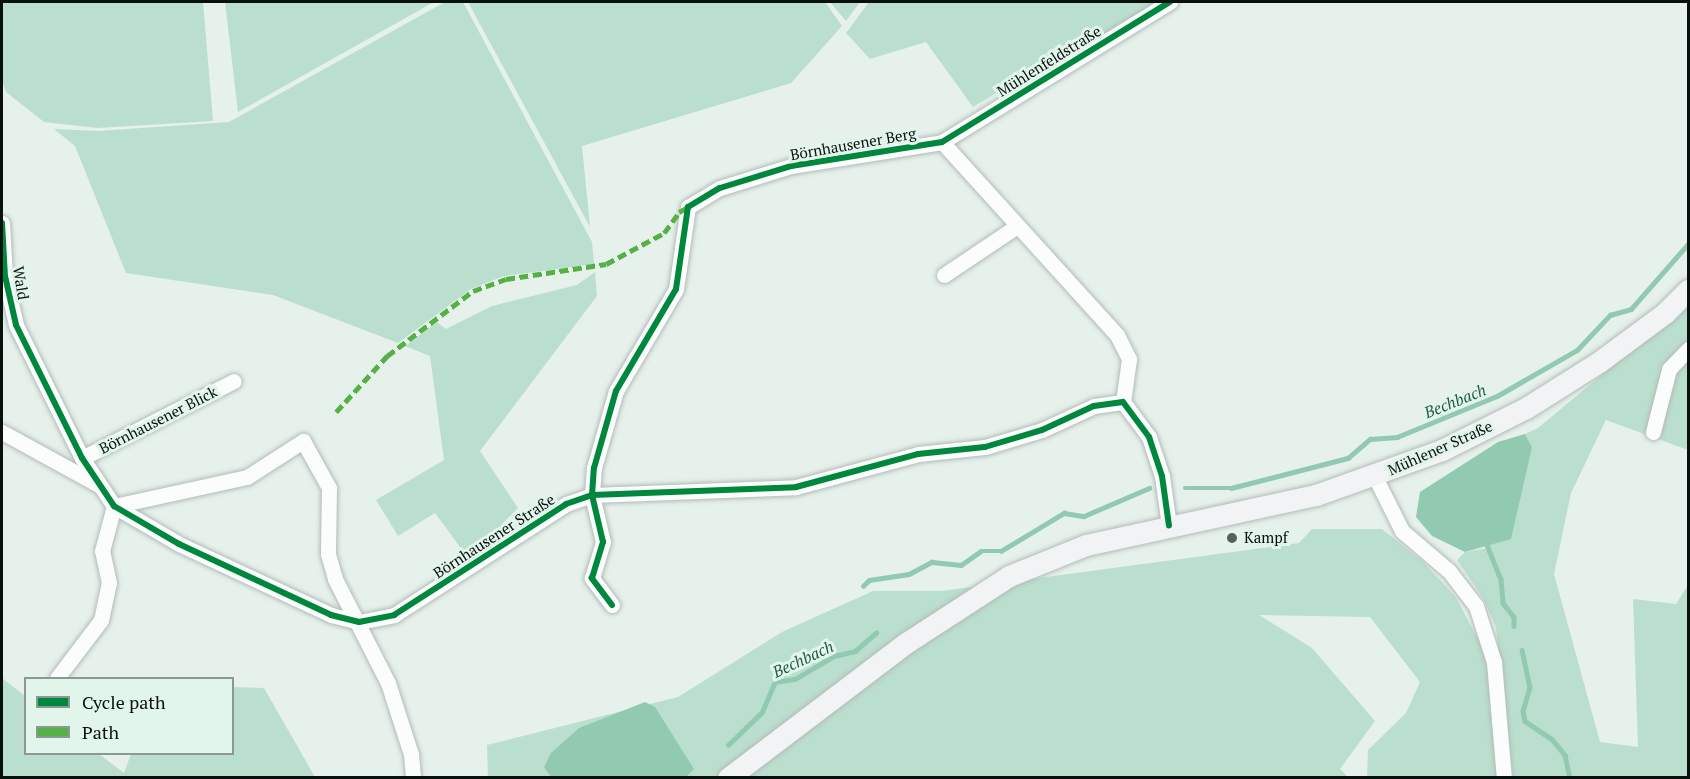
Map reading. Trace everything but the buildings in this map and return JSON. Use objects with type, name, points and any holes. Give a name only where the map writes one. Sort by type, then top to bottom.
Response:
[{"type":"main road","name":"Mühlener Straße","points":[[728,777],[906,643],[1009,576],[1052,556],[1163,527],[1262,509],[1375,477],[1442,450],[1526,408],[1599,362],[1665,313],[1689,290]]},
{"type":"street","name":"Mühlenfeldstraße","points":[[942,142],[1170,2]]},
{"type":"street","points":[[942,142],[1117,335],[1129,359],[1123,402],[1149,437],[1162,476],[1163,527]]},
{"type":"street","name":"Börnhausener Berg","points":[[592,495],[594,468],[616,391],[676,289],[688,207],[720,188],[791,166],[942,142]]},
{"type":"street","name":"Wald","points":[[2,223],[5,276],[16,325]]},
{"type":"street","points":[[944,275],[1017,226]]},
{"type":"street","name":"Wald","points":[[2,309],[16,325]]},
{"type":"street","name":"Börnhausener Straße","points":[[16,325],[82,458],[114,506],[189,549],[331,615],[359,622],[394,615],[421,600],[566,504],[592,495],[796,487],[918,454],[985,447],[1042,430],[1094,406],[1123,402]]},
{"type":"street","points":[[1653,432],[1669,369],[1689,349]]},
{"type":"street","name":"Börnhausener Blick","points":[[82,458],[234,381]]},
{"type":"street","points":[[2,432],[64,470],[99,485]]},
{"type":"street","points":[[58,677],[101,620],[109,583],[102,551],[114,506],[247,477],[303,441],[329,488],[328,554],[335,579],[359,622],[388,683],[411,754],[413,777]]},
{"type":"street","points":[[1375,477],[1402,531],[1449,571],[1476,606],[1493,654],[1504,777]]},
{"type":"street","points":[[592,495],[603,542],[592,578],[612,605]]},
{"type":"shaded area","points":[[2,2],[203,2],[213,121],[97,128],[44,122],[6,92],[2,80]]},
{"type":"shaded area","points":[[225,2],[434,2],[238,112]]},
{"type":"shaded area","points":[[445,2],[463,2],[592,242],[594,264],[504,276],[471,289],[398,343],[273,295],[126,273],[75,146],[54,129],[98,131],[229,122]]},
{"type":"shaded area","points":[[468,2],[825,2],[842,26],[791,83],[582,146],[590,227]]},
{"type":"shaded area","points":[[830,2],[860,2],[846,21]]},
{"type":"shaded area","points":[[869,2],[1161,2],[1066,59],[1062,53],[973,107],[926,42],[870,59],[846,33]]},
{"type":"shaded area","points":[[595,272],[597,296],[480,451],[518,508],[468,558],[435,513],[398,536],[376,500],[444,460],[430,356],[405,346],[437,322],[446,329],[492,306],[577,285]]},
{"type":"shaded area","points":[[1688,303],[1688,450],[1606,420],[1571,493],[1554,574],[1600,742],[1638,747],[1633,599],[1676,604],[1688,585],[1688,777],[1513,777],[1496,627],[1483,598],[1457,560],[1465,552],[1488,548],[1532,447],[1525,434],[1538,428]]},
{"type":"shaded area","points":[[1525,434],[1532,447],[1511,539],[1465,552],[1432,536],[1416,517],[1420,492],[1498,442]]},
{"type":"shaded area","points":[[1312,529],[1382,529],[1423,562],[1455,596],[1486,654],[1497,777],[1367,777],[1368,750],[1406,713],[1420,682],[1370,617],[1259,615],[1312,648],[1375,721],[1340,769],[1348,777],[488,778],[487,745],[678,697],[782,632],[873,591],[942,591],[1299,543]]},
{"type":"shaded area","points":[[2,678],[24,695],[24,755],[100,755],[124,773],[131,755],[234,755],[234,687],[264,688],[315,777],[2,777]]},
{"type":"shaded area","points":[[645,702],[655,707],[694,769],[686,777],[551,777],[544,767],[551,753],[579,728]]},
{"type":"waterway","name":"Bechbach","points":[[1185,488],[1231,488],[1348,458],[1370,439],[1397,437],[1497,396],[1577,350],[1610,315],[1631,309],[1688,244]]},
{"type":"waterway","name":"Bechbach","points":[[863,586],[869,580],[909,574],[932,562],[961,565],[981,551],[1001,551],[1064,513],[1084,516],[1149,488]]},
{"type":"waterway","points":[[1487,545],[1501,579],[1503,603],[1514,617],[1514,626]]},
{"type":"waterway","name":"Bechbach","points":[[728,745],[762,712],[775,682],[795,679],[834,656],[855,651],[876,633]]},
{"type":"waterway","points":[[1522,650],[1530,687],[1523,711],[1525,721],[1552,739],[1565,755],[1570,778]]},
{"type":"marked path","points":[[336,412],[387,356],[473,291],[506,279],[606,264],[664,233],[679,212],[688,207]]},
{"type":"cycle path","points":[[612,605],[592,578],[603,542],[592,495],[594,468],[616,391],[676,289],[688,207],[720,188],[791,166],[942,142],[1170,2]]},
{"type":"cycle path","points":[[2,223],[5,276],[16,325],[82,458],[114,506],[179,544],[331,615],[359,622],[394,615],[566,504],[592,495],[796,487],[918,454],[985,447],[1042,430],[1094,406],[1123,402],[1149,437],[1162,476],[1169,526]]},
{"type":"place","name":"Kampf","points":[[1232,538]]}]
